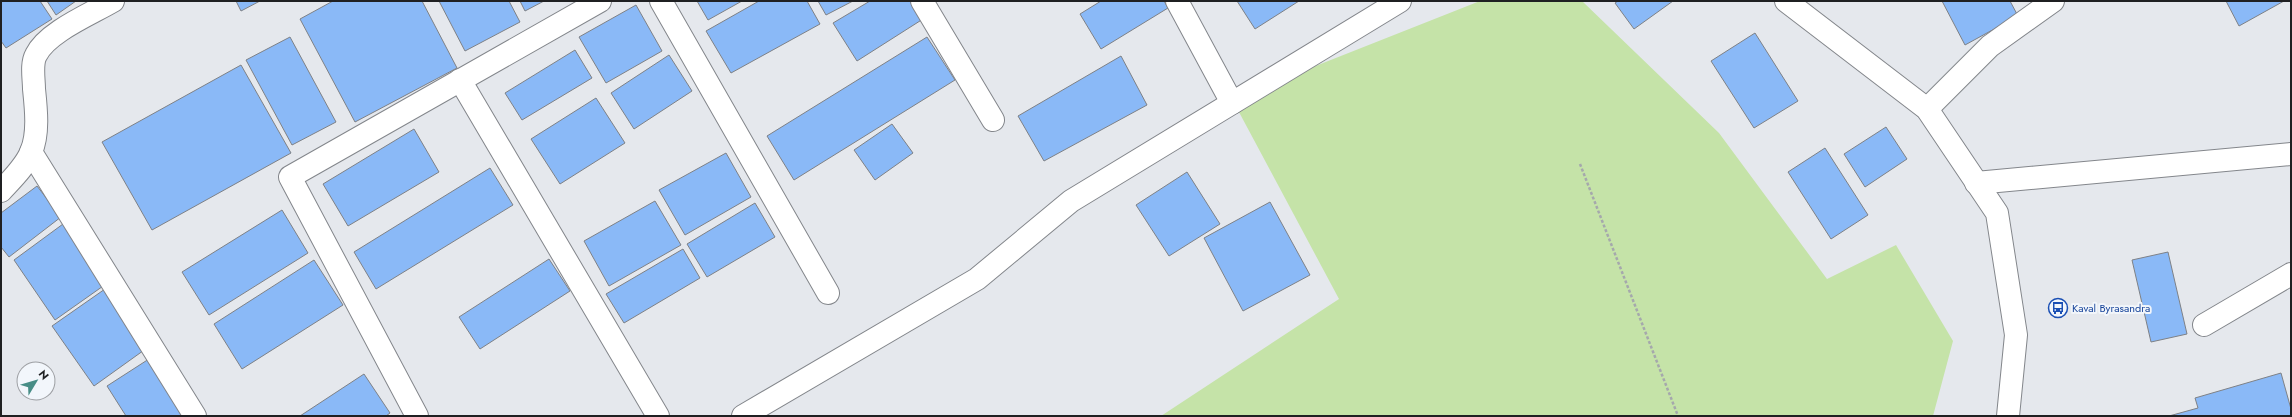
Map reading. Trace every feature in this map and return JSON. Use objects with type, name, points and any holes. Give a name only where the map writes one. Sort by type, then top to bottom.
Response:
[{"type":"street","points":[[1,191],[16,174],[31,152],[36,125],[33,75],[35,56],[43,44],[113,1]]},
{"type":"street","points":[[417,416],[290,177],[600,1]]},
{"type":"street","points":[[661,1],[828,293]]},
{"type":"street","points":[[922,1],[993,120]]},
{"type":"street","points":[[1177,1],[1232,103]]},
{"type":"street","points":[[743,416],[977,279],[1071,201],[1400,1]]},
{"type":"street","points":[[1786,1],[1927,109],[1996,213],[2016,335],[2008,416]]},
{"type":"street","points":[[1927,109],[1990,46],[2053,1]]},
{"type":"street","points":[[460,80],[658,416]]},
{"type":"street","points":[[31,152],[195,416]]},
{"type":"street","points":[[1976,183],[2291,154]]},
{"type":"street","points":[[2204,325],[2291,274]]},
{"type":"path","points":[[1580,164],[1678,416]]},
{"type":"green space","points":[[1480,1],[1582,1],[1719,133],[1827,279],[1896,245],[1953,341],[1933,416],[1161,416],[1339,299],[1232,99]]},
{"type":"building","points":[[1,1],[40,1],[52,19],[6,48],[1,41]]},
{"type":"building","points":[[47,1],[76,1],[56,15]]},
{"type":"building","points":[[236,1],[260,1],[241,11]]},
{"type":"building","points":[[333,1],[422,1],[457,68],[355,122],[300,19]]},
{"type":"building","points":[[439,1],[509,1],[520,22],[465,51]]},
{"type":"building","points":[[520,1],[544,1],[525,11]]},
{"type":"building","points":[[697,1],[742,1],[708,20]]},
{"type":"building","points":[[759,1],[807,1],[820,24],[731,73],[706,31]]},
{"type":"building","points":[[818,1],[853,1],[826,15]]},
{"type":"building","points":[[870,1],[912,1],[923,19],[857,61],[833,23]]},
{"type":"building","points":[[1101,1],[1164,1],[1168,8],[1101,49],[1080,14]]},
{"type":"building","points":[[1237,1],[1299,1],[1255,29]]},
{"type":"building","points":[[1618,1],[1673,1],[1634,29],[1615,3]]},
{"type":"building","points":[[1942,1],[2010,1],[2018,16],[1965,45]]},
{"type":"building","points":[[2226,1],[2284,1],[2239,26]]},
{"type":"building","points":[[636,5],[662,51],[606,83],[579,37]]},
{"type":"building","points":[[1755,33],[1798,101],[1754,128],[1711,61]]},
{"type":"building","points":[[290,37],[336,122],[292,145],[246,60]]},
{"type":"building","points":[[927,37],[955,80],[794,180],[767,136]]},
{"type":"building","points":[[575,50],[592,78],[522,120],[505,93]]},
{"type":"building","points":[[669,55],[692,91],[634,129],[611,93]]},
{"type":"building","points":[[1121,56],[1147,105],[1044,161],[1018,116]]},
{"type":"building","points":[[241,65],[291,153],[152,230],[102,142]]},
{"type":"building","points":[[596,98],[625,143],[560,184],[531,139]]},
{"type":"building","points":[[892,124],[913,153],[875,180],[854,150]]},
{"type":"building","points":[[1886,127],[1907,159],[1865,187],[1844,154]]},
{"type":"building","points":[[414,129],[439,172],[348,226],[323,184]]},
{"type":"building","points":[[1825,148],[1868,215],[1831,239],[1788,172]]},
{"type":"building","points":[[726,153],[751,197],[685,235],[659,190]]},
{"type":"building","points":[[490,168],[513,205],[376,289],[354,252]]},
{"type":"building","points":[[1187,172],[1220,224],[1169,256],[1136,205]]},
{"type":"building","points":[[37,186],[61,217],[9,257],[1,247],[1,213]]},
{"type":"building","points":[[655,201],[681,245],[609,286],[584,241]]},
{"type":"building","points":[[1270,202],[1310,275],[1243,311],[1204,238]]},
{"type":"building","points":[[755,203],[775,237],[707,277],[687,244]]},
{"type":"building","points":[[282,210],[308,253],[209,315],[182,272]]},
{"type":"building","points":[[63,224],[106,284],[55,320],[14,260]]},
{"type":"building","points":[[683,249],[700,278],[624,323],[606,294]]},
{"type":"building","points":[[2168,252],[2187,334],[2151,342],[2132,260]]},
{"type":"building","points":[[549,259],[570,291],[480,349],[459,317]]},
{"type":"building","points":[[314,260],[343,305],[242,369],[214,324]]},
{"type":"building","points":[[105,289],[147,348],[94,386],[52,326]]},
{"type":"building","points":[[152,357],[190,416],[126,416],[107,386]]},
{"type":"building","points":[[2281,373],[2291,409],[2291,416],[2169,416],[2198,408],[2195,398]]},
{"type":"building","points":[[364,374],[390,413],[386,416],[300,416]]},
{"type":"place","name":"Kaval Byrasandra","points":[[2058,308]]}]
